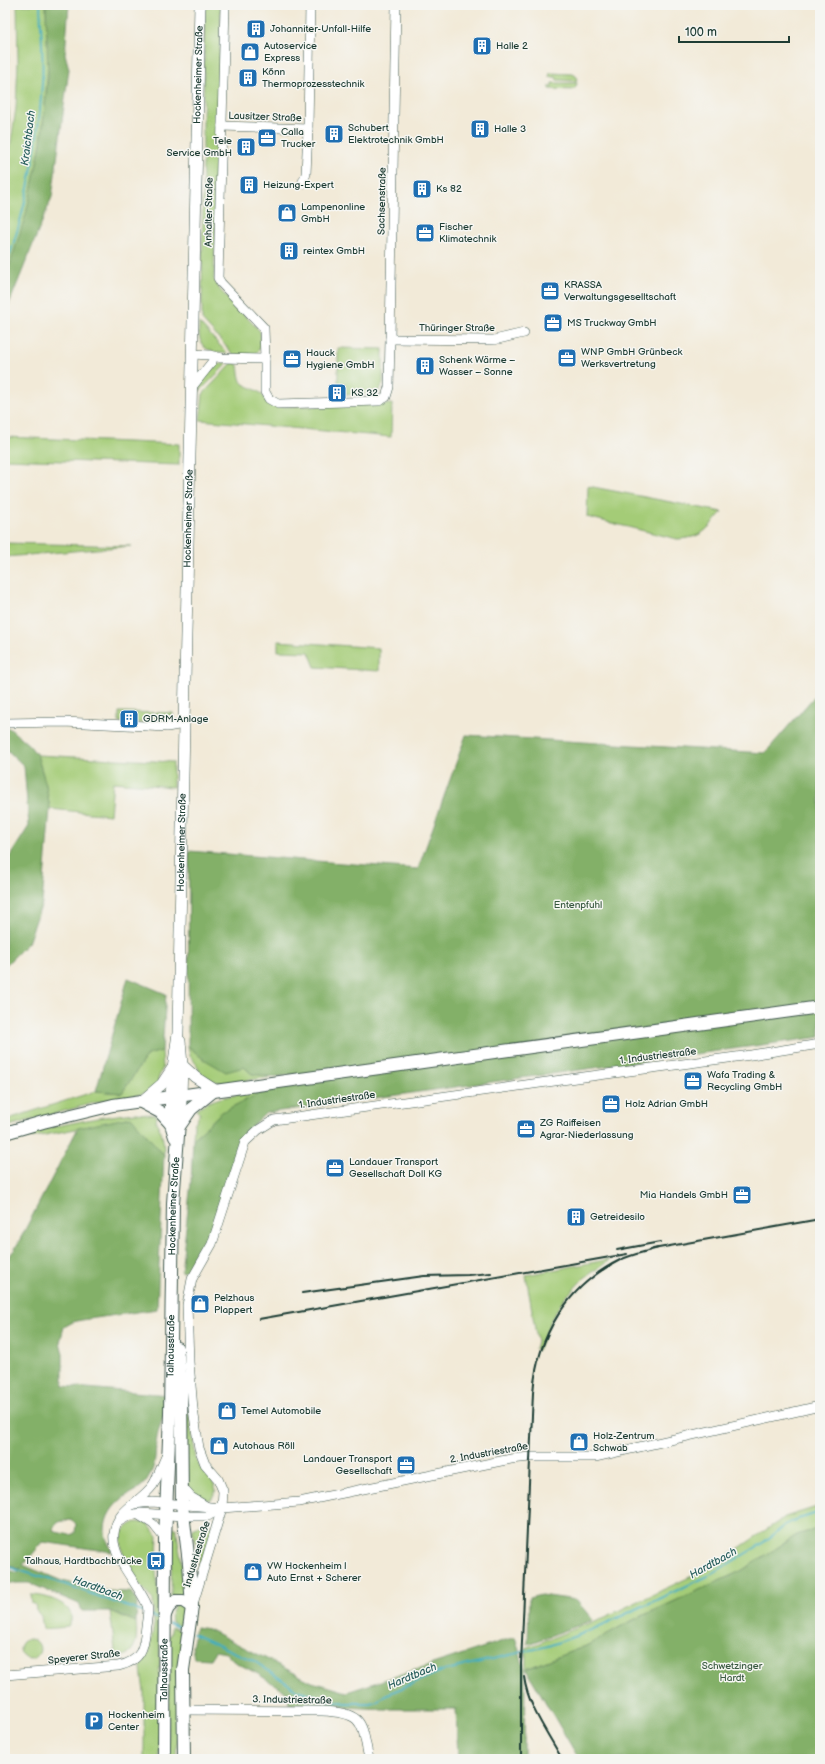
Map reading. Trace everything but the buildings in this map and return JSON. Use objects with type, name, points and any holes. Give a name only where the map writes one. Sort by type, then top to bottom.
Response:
[{"type":"main road","points":[[5,1133],[113,1105],[820,1007]]},
{"type":"main road","points":[[141,1102],[160,1112],[176,1124],[199,1101],[215,1090]]},
{"type":"main road","name":"Hockenheimer Straße","points":[[172,1311],[173,1203],[177,1144],[176,1096]]},
{"type":"main road","name":"Talhausstraße","points":[[164,1759],[165,1539],[169,1451],[172,1311]]},
{"type":"main road","name":"Talhausstraße","points":[[172,1311],[181,1382],[182,1511],[190,1570],[192,1607],[183,1670],[184,1759]]},
{"type":"main road","points":[[165,1616],[168,1608],[176,1601],[183,1601],[192,1607]]},
{"type":"street","name":"Hockenheimer Straße","points":[[176,1096],[178,1067],[200,5]]},
{"type":"street","name":"Anhalter Straße","points":[[225,5],[218,278],[264,328],[265,392],[269,400],[278,404],[379,401],[386,397]]},
{"type":"street","name":"Lausitzer Straße","points":[[302,184],[306,174],[310,5]]},
{"type":"street","name":"Sachsenstraße","points":[[386,397],[389,387],[396,5]]},
{"type":"street","name":"Lausitzer Straße","points":[[222,126],[308,129]]},
{"type":"street","name":"Thüringer Straße","points":[[390,339],[494,340],[524,333]]},
{"type":"street","points":[[193,357],[209,355],[222,358],[265,359]]},
{"type":"street","points":[[193,357],[212,362]]},
{"type":"street","points":[[192,387],[212,362],[222,358]]},
{"type":"street","points":[[5,723],[64,722],[167,727],[184,724]]},
{"type":"street","name":"1. Industriestraße","points":[[222,1508],[222,1487],[218,1479],[205,1464],[199,1448],[193,1409],[189,1362],[187,1305],[192,1279],[212,1244],[245,1142],[258,1130],[274,1120],[752,1055],[820,1044]]},
{"type":"street","points":[[141,1102],[162,1084],[178,1067],[215,1090]]},
{"type":"street","name":"2. Industriestraße","points":[[182,1511],[207,1507],[222,1508],[299,1502],[522,1457],[595,1457],[820,1406]]},
{"type":"street","points":[[117,1522],[122,1513],[134,1504],[154,1483],[169,1451]]},
{"type":"street","name":"2. Industriestraße","points":[[181,1486],[191,1497],[207,1507]]},
{"type":"street","points":[[134,1504],[152,1502],[166,1509]]},
{"type":"street","points":[[117,1522],[124,1517],[166,1509],[208,1516],[222,1508]]},
{"type":"street","name":"Industriestraße","points":[[192,1607],[222,1508]]},
{"type":"street","points":[[136,1514],[153,1524],[165,1539]]},
{"type":"street","name":"Speyerer Straße","points":[[5,1675],[126,1664],[134,1660],[142,1650],[145,1642],[148,1609],[114,1546],[114,1534],[117,1522]]},
{"type":"street","name":"3. Industriestraße","points":[[183,1710],[322,1711],[351,1715],[361,1723],[369,1759]]},
{"type":"green space","points":[[5,5],[8,5],[8,100],[5,102]]},
{"type":"green space","points":[[17,5],[46,5],[48,69],[39,155],[29,206],[5,280],[5,182],[16,108],[18,62]]},
{"type":"green space","points":[[46,5],[69,5],[65,54],[69,69],[52,197],[5,314],[5,280],[26,214],[41,144],[48,77]]},
{"type":"green space","points":[[205,5],[221,5],[214,279],[220,290],[259,330],[261,334],[259,350],[254,355],[234,355],[202,320]]},
{"type":"green space","points":[[550,73],[573,74],[576,76],[577,81],[557,80],[556,77],[549,77]]},
{"type":"green space","points":[[552,83],[577,83],[573,90],[549,89],[549,86],[552,86]]},
{"type":"green space","points":[[8,100],[10,125],[5,159],[5,102]]},
{"type":"green space","points":[[199,323],[228,354],[213,351],[204,347],[201,343]]},
{"type":"green space","points":[[338,348],[383,349],[383,384],[379,391],[372,394],[338,395]]},
{"type":"green space","points":[[226,362],[226,365],[199,392],[205,377],[211,369]]},
{"type":"green space","points":[[232,363],[238,365],[240,378],[243,383],[259,392],[269,404],[277,407],[392,404],[391,437],[200,420],[203,394]]},
{"type":"green space","points":[[5,437],[179,444],[179,465],[5,459]]},
{"type":"green space","points":[[588,486],[722,512],[708,528],[698,535],[677,539],[587,517]]},
{"type":"green space","points":[[5,543],[131,546],[5,557]]},
{"type":"green space","points":[[278,641],[379,648],[379,671],[315,667],[309,652],[278,651]]},
{"type":"green space","name":"Entenpfuhl","points":[[820,690],[820,1037],[266,1113],[241,1137],[237,1158],[209,1243],[188,1271],[181,1272],[191,1182],[193,1139],[222,1112],[264,1091],[300,1085],[298,1074],[274,1077],[252,1074],[244,1067],[226,1072],[202,1058],[188,1046],[189,851],[418,869],[466,735],[765,753]]},
{"type":"green space","points":[[119,712],[173,713],[173,724],[119,722]]},
{"type":"green space","points":[[5,728],[9,728],[29,745],[37,755],[46,785],[50,809],[42,903],[28,943],[5,966],[5,864],[29,826],[24,766],[5,748]]},
{"type":"green space","points":[[37,755],[173,762],[173,787],[113,782],[110,815],[50,809],[46,785]]},
{"type":"green space","points":[[128,978],[166,994],[162,1051],[147,1055],[122,1093],[96,1091]]},
{"type":"green space","points":[[188,1046],[202,1058],[244,1067],[252,1074],[274,1077],[223,1083],[202,1078],[197,1065],[190,1056]]},
{"type":"green space","points":[[162,1051],[163,1067],[158,1079],[159,1083],[145,1093],[105,1100],[5,1127],[5,1120],[96,1091],[122,1093],[147,1055]]},
{"type":"green space","points":[[264,1091],[222,1112],[193,1139],[194,1124],[200,1114],[196,1109],[204,1104],[220,1098]]},
{"type":"green space","points":[[136,1113],[157,1115],[156,1122],[163,1138],[164,1155],[131,1118],[5,1143],[5,1138],[37,1130],[87,1120]]},
{"type":"green space","points":[[131,1117],[164,1155],[157,1309],[82,1320],[73,1322],[64,1327],[60,1342],[63,1354],[63,1386],[169,1395],[157,1437],[154,1463],[151,1473],[142,1486],[124,1497],[112,1509],[107,1519],[105,1534],[112,1552],[43,1542],[23,1565],[62,1581],[107,1591],[131,1592],[137,1602],[136,1622],[110,1611],[82,1611],[79,1604],[29,1583],[5,1583],[5,1569],[18,1573],[21,1567],[19,1569],[5,1564],[5,1261],[15,1249],[78,1128]],"holes":[[[72,1520],[76,1524],[75,1533],[70,1535],[56,1532],[53,1529],[58,1522]]]},
{"type":"green space","points":[[611,1259],[583,1279],[564,1299],[552,1318],[538,1350],[535,1349],[537,1341],[526,1275]]},
{"type":"green space","points":[[181,1361],[196,1459],[216,1490],[212,1498],[208,1500],[194,1495],[187,1487]]},
{"type":"green space","points":[[820,1506],[820,1528],[797,1535],[741,1571],[629,1622],[586,1646],[526,1669],[526,1648],[605,1617],[711,1567],[785,1517]]},
{"type":"green space","points":[[136,1522],[147,1523],[158,1536],[156,1572],[160,1606],[159,1759],[144,1759],[144,1692],[141,1669],[142,1658],[149,1652],[154,1624],[153,1600],[131,1572],[125,1560],[122,1548],[122,1537],[126,1528]]},
{"type":"green space","points":[[205,1524],[214,1526],[199,1569],[198,1562],[200,1555],[192,1529]]},
{"type":"green space","points":[[172,1527],[176,1528],[186,1587],[184,1596],[174,1595],[171,1597]]},
{"type":"green space","name":"Schwetzinger Hardt","points":[[820,1528],[820,1759],[579,1759],[526,1669],[586,1646],[629,1622],[741,1571],[797,1535]]},
{"type":"green space","points":[[31,1595],[46,1597],[61,1603],[67,1608],[70,1613],[71,1620],[68,1627],[43,1629],[41,1616],[36,1611],[35,1604],[32,1604]]},
{"type":"green space","points":[[541,1595],[576,1600],[593,1620],[528,1644],[529,1598]]},
{"type":"green space","points":[[175,1604],[186,1608],[185,1622],[183,1622],[182,1627],[172,1622],[171,1615]]},
{"type":"green space","points":[[110,1611],[136,1622],[137,1635],[132,1650],[128,1654],[116,1658]]},
{"type":"green space","points":[[171,1627],[181,1631],[181,1634],[183,1635],[179,1735],[177,1738],[176,1759],[168,1759],[169,1635],[171,1634]]},
{"type":"green space","points":[[196,1627],[208,1629],[312,1682],[347,1692],[515,1637],[525,1671],[524,1759],[458,1759],[456,1709],[382,1709],[289,1704],[288,1693],[258,1674],[233,1661],[226,1653],[215,1651],[210,1659],[194,1658],[192,1647]]},
{"type":"green space","points":[[30,1639],[37,1642],[40,1649],[37,1656],[30,1659],[23,1656],[20,1649],[23,1642]]},
{"type":"waterway","name":"Kraichbach","points":[[5,268],[20,223],[38,131],[43,74],[40,5]]},
{"type":"waterway","name":"Hardtbach","points":[[193,1634],[254,1661],[297,1690],[345,1703],[370,1703],[377,1701],[385,1695],[442,1671],[548,1646],[587,1632],[708,1576],[760,1545],[790,1522],[820,1512]]},
{"type":"waterway","name":"Hardtbach","points":[[5,1566],[64,1584],[145,1613]]},
{"type":"waterway","name":"Hardtbach","points":[[151,1616],[160,1619]]},
{"type":"waterway","name":"Hardtbach","points":[[169,1623],[185,1630]]},
{"type":"railway","points":[[653,1249],[820,1219]]},
{"type":"railway","points":[[617,1250],[660,1242]]},
{"type":"railway","points":[[521,1759],[521,1664],[533,1393],[541,1352],[548,1333],[558,1315],[570,1298],[585,1284],[601,1271],[620,1260],[658,1248]]},
{"type":"railway","points":[[259,1319],[627,1254]]},
{"type":"railway","points":[[302,1293],[424,1276],[491,1273]]},
{"type":"railway","points":[[524,1677],[526,1688],[534,1709],[562,1759]]},
{"type":"place","name":"Johanniter-Unfall-Hilfe","points":[[256,29]]},
{"type":"place","name":"Halle 2","points":[[482,46]]},
{"type":"place","name":"Autoservice Express","points":[[250,52]]},
{"type":"place","name":"Könn Thermoprozesstechnik","points":[[248,78]]},
{"type":"place","name":"Halle 3","points":[[480,129]]},
{"type":"place","name":"Schubert Elektrotechnik GmbH","points":[[334,134]]},
{"type":"place","name":"Calla Trucker","points":[[267,138]]},
{"type":"place","name":"Tele Service GmbH","points":[[246,147]]},
{"type":"place","name":"Heizung-Expert","points":[[249,185]]},
{"type":"place","name":"Ks 82","points":[[422,189]]},
{"type":"place","name":"Lampenonline GmbH","points":[[287,213]]},
{"type":"place","name":"Fischer Klimatechnik","points":[[425,233]]},
{"type":"place","name":"reintex GmbH","points":[[289,251]]},
{"type":"place","name":"KRASSA Verwaltungsgeselltschaft","points":[[550,291]]},
{"type":"place","name":"MS Truckway GmbH","points":[[553,323]]},
{"type":"place","name":"WNP GmbH Grünbeck Werksvertretung","points":[[567,358]]},
{"type":"place","name":"Hauck Hygiene GmbH","points":[[292,359]]},
{"type":"place","name":"Schenk Wärme – Wasser – Sonne","points":[[425,366]]},
{"type":"place","name":"KS 32","points":[[337,393]]},
{"type":"place","name":"GDRM-Anlage","points":[[129,719]]},
{"type":"place","name":"Wafa Trading & Recycling GmbH","points":[[693,1081]]},
{"type":"place","name":"Holz Adrian GmbH","points":[[611,1104]]},
{"type":"place","name":"ZG Raiffeisen Agrar-Niederlassung","points":[[526,1129]]},
{"type":"place","name":"Landauer Transport Gesellschaft Doll KG","points":[[335,1168]]},
{"type":"place","name":"Mia Handels GmbH","points":[[742,1195]]},
{"type":"place","name":"Getreidesilo","points":[[576,1217]]},
{"type":"place","name":"Pelzhaus Plappert","points":[[200,1304]]},
{"type":"place","name":"Temel Automobile","points":[[227,1411]]},
{"type":"place","name":"Holz-Zentrum Schwab","points":[[579,1442]]},
{"type":"place","name":"Autohaus Röll","points":[[219,1446]]},
{"type":"place","name":"Landauer Transport Gesellschaft","points":[[406,1465]]},
{"type":"place","name":"Talhaus, Hardtbachbrücke","points":[[156,1561]]},
{"type":"place","name":"VW Hockenheim | Auto Ernst + Scherer","points":[[253,1572]]},
{"type":"place","name":"Hockenheim Center","points":[[94,1721]]}]
